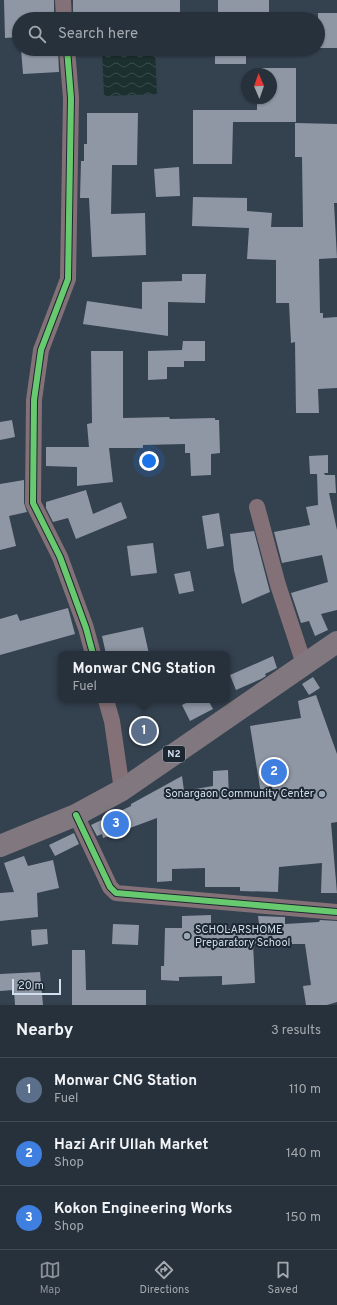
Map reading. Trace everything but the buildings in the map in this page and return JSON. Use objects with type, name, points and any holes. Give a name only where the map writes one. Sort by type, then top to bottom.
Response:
[{"type":"highway","name":"N2","points":[[0,846],[76,815],[122,790],[337,642]]},
{"type":"street","points":[[63,0],[64,12]]},
{"type":"street","points":[[68,56],[71,98],[68,279],[41,350],[34,400],[33,503],[60,557],[86,628],[92,651]]},
{"type":"street","points":[[257,507],[278,585],[304,664]]},
{"type":"street","points":[[107,703],[112,721],[122,790]]},
{"type":"street","points":[[76,815],[110,887],[116,893],[337,912]]},
{"type":"water","points":[[102,56],[155,56],[157,94],[104,96]]},
{"type":"cycle path","points":[[68,56],[71,98],[68,279],[41,350],[34,400],[33,503],[60,557],[86,628],[92,651]]},
{"type":"cycle path","points":[[76,815],[110,887],[116,893],[337,912]]},
{"type":"place","name":"Monwar CNG Station","points":[[144,731]]},
{"type":"place","name":"Hazi Arif Ullah Market","points":[[274,772]]},
{"type":"place","name":"Sonargaon Community Center","points":[[322,794]]},
{"type":"place","name":"Kokon Engineering Works","points":[[116,824]]},
{"type":"place","name":"SCHOLARSHOME Preparatory School","points":[[187,936]]}]
